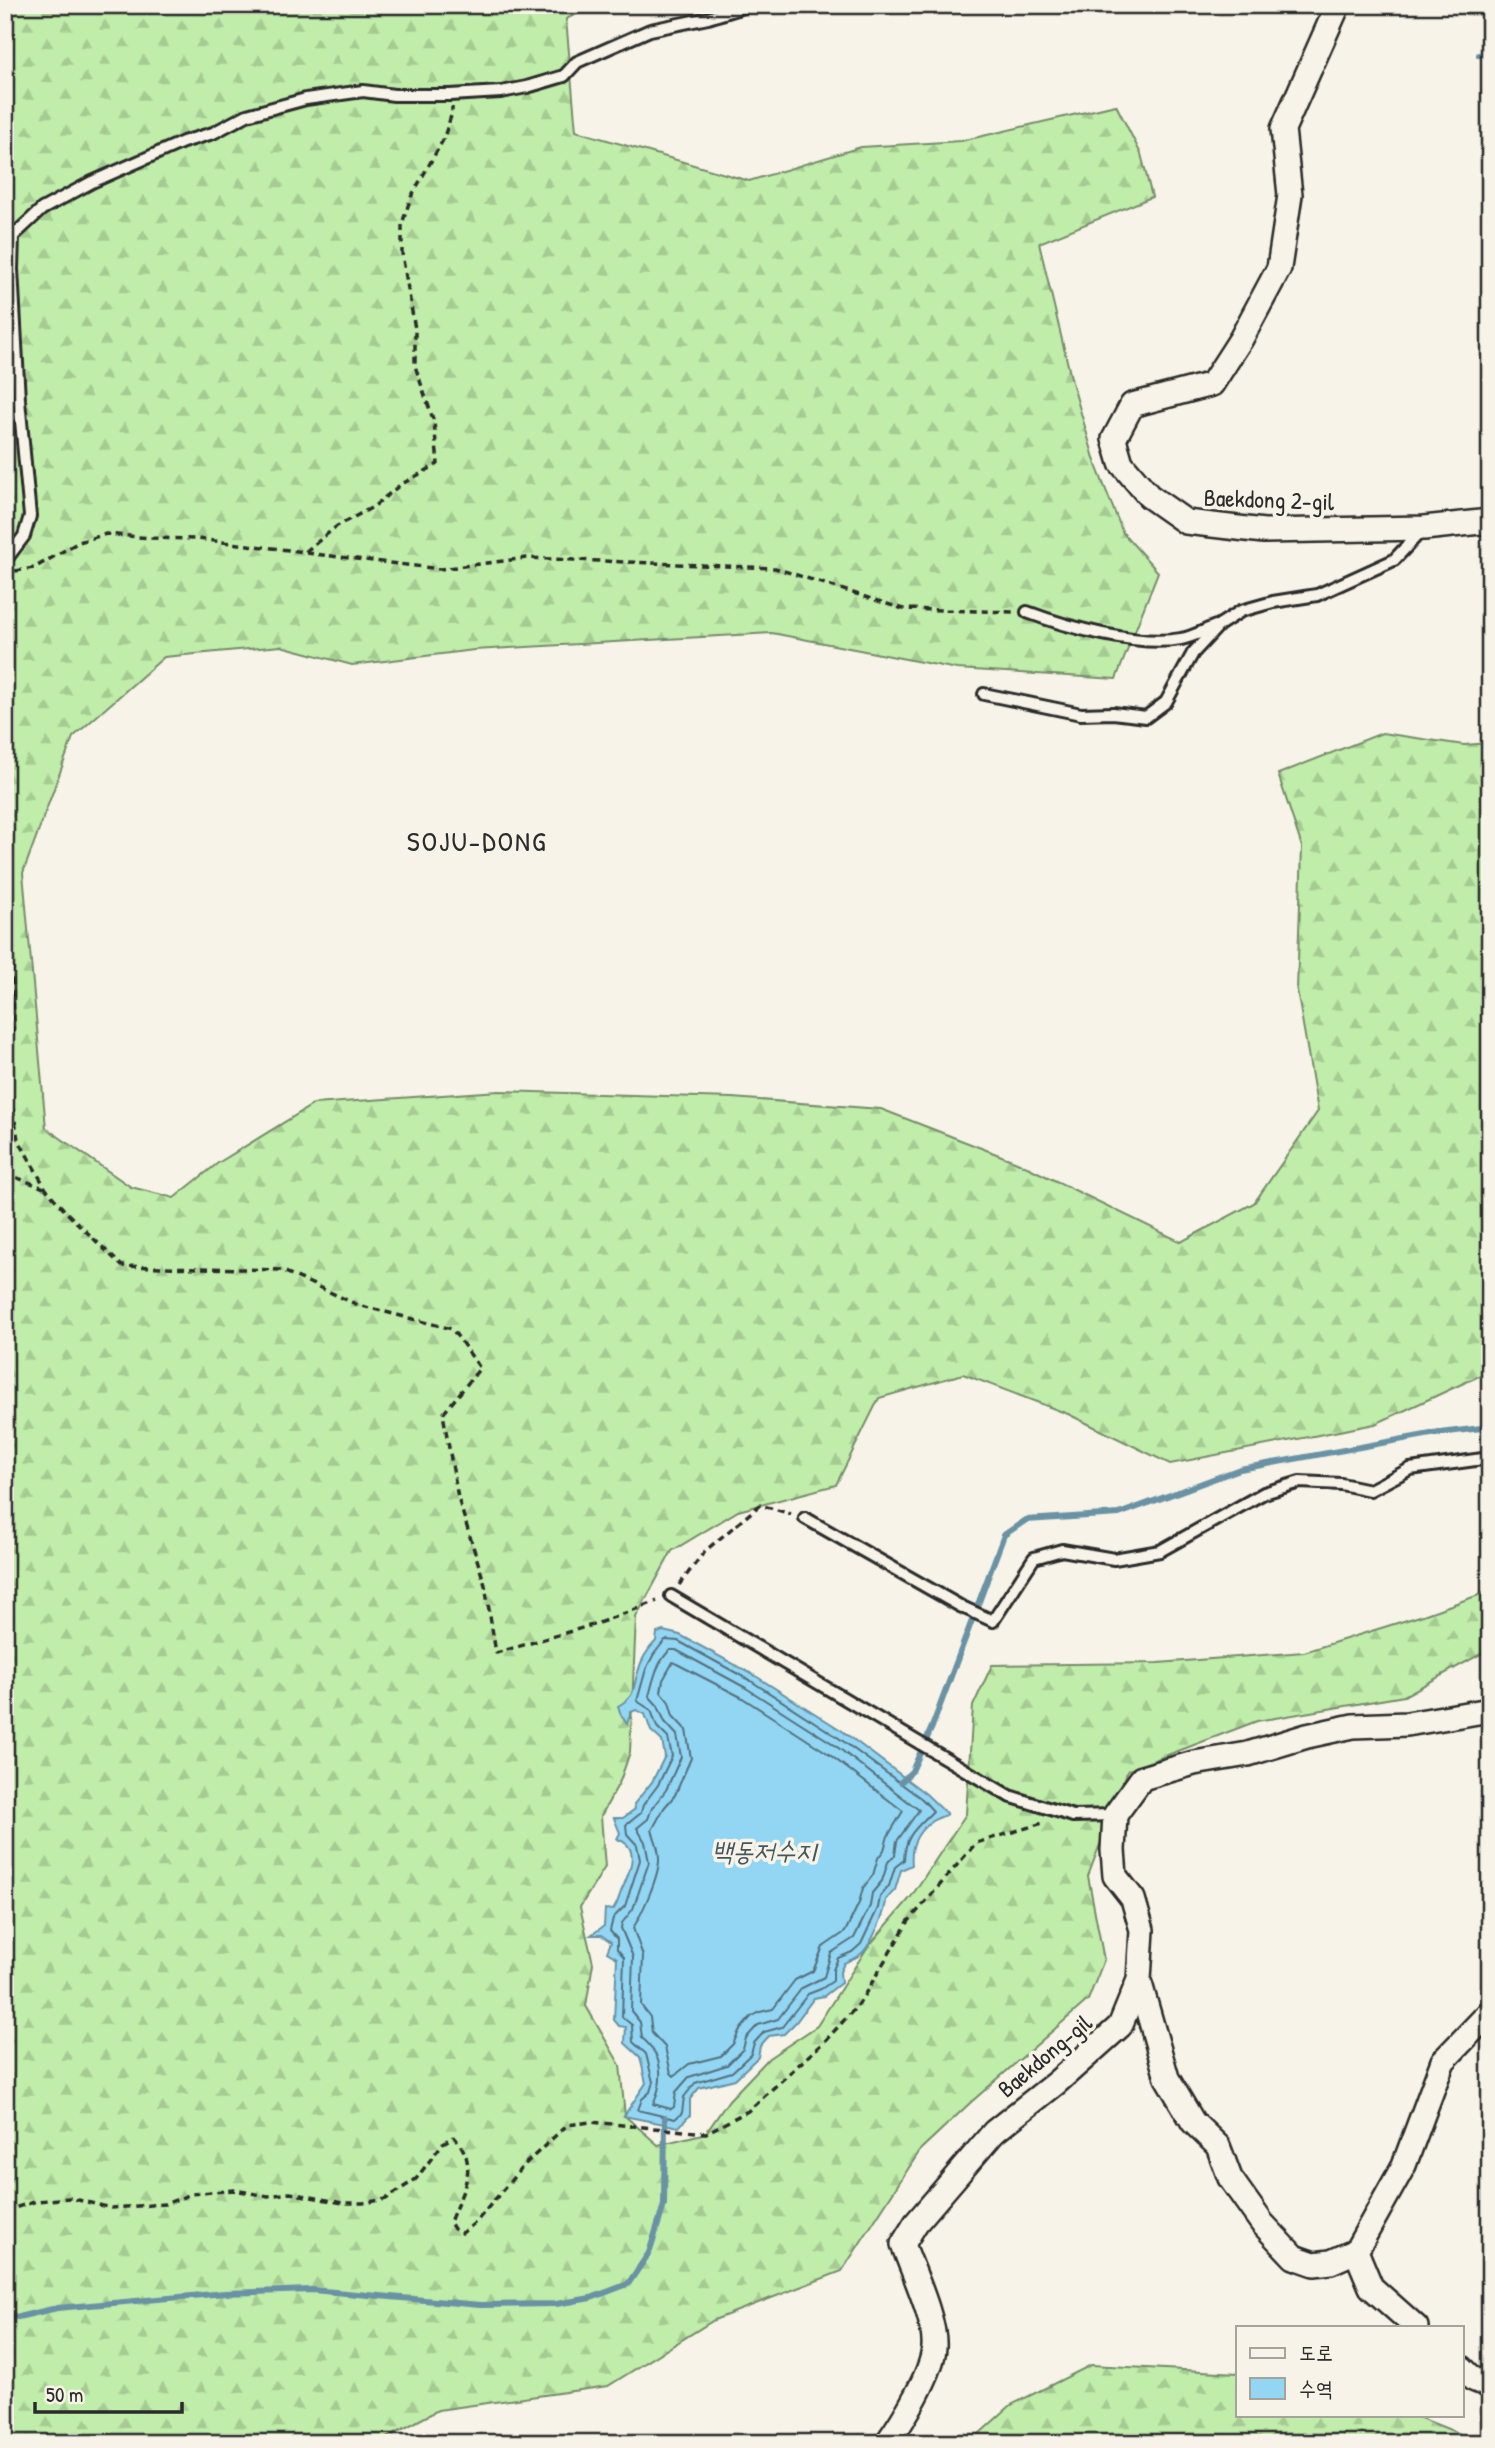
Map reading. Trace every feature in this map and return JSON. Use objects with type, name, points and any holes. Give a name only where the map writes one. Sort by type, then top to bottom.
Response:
[{"type":"street","name":"Baekdong 2-gil","points":[[1338,5],[1283,128],[1290,195],[1279,268],[1241,339],[1212,384],[1132,405],[1114,439],[1121,463],[1149,496],[1185,522],[1264,531],[1424,528],[1490,521]]},
{"type":"street","points":[[1115,1815],[1142,1778],[1194,1763],[1248,1754],[1307,1736],[1353,1726],[1407,1724],[1490,1710]]},
{"type":"street","name":"Baekdong-gil","points":[[887,2443],[904,2419],[934,2349],[933,2329],[903,2244],[916,2223],[994,2132],[1056,2083],[1120,2026],[1139,1980],[1142,1930],[1133,1899],[1115,1876],[1115,1815]]},
{"type":"street","points":[[1139,1980],[1167,2078],[1192,2122],[1218,2146],[1230,2178],[1262,2222],[1294,2257],[1314,2264],[1331,2262],[1356,2251],[1404,2165],[1443,2061],[1490,2012]]},
{"type":"street","points":[[1356,2251],[1371,2287],[1415,2326]]},
{"type":"street","points":[[1464,2370],[1474,2379],[1490,2386]]},
{"type":"lane","points":[[5,561],[24,536],[30,516],[19,400],[12,269],[13,236],[42,209],[113,171],[183,142],[213,134],[247,114],[306,99],[363,91],[394,95],[450,95],[500,92],[527,87],[564,76],[577,62],[650,30],[708,18],[750,5]]},
{"type":"lane","points":[[1027,612],[1079,628],[1154,641],[1182,639],[1219,625],[1241,611],[1273,602],[1317,596],[1394,560],[1424,528]]},
{"type":"lane","points":[[984,694],[1081,714],[1113,713],[1146,717],[1166,702],[1193,653],[1219,625]]},
{"type":"lane","points":[[805,1518],[960,1606],[993,1621],[1034,1558],[1062,1550],[1114,1559],[1160,1551],[1264,1493],[1300,1482],[1341,1484],[1370,1490],[1410,1469],[1490,1458]]},
{"type":"lane","points":[[671,1596],[1009,1796],[1073,1816],[1115,1815]]},
{"type":"path","points":[[305,552],[337,526],[373,507],[400,485],[438,464],[434,422],[415,366],[415,329],[402,254],[402,224],[411,197],[443,140],[452,113],[450,95]]},
{"type":"path","points":[[5,572],[34,568],[79,542],[106,534],[198,539],[440,569],[527,558],[775,568],[903,609],[1027,612]]},
{"type":"path","points":[[5,847],[8,855],[15,1022],[6,1068],[18,1139],[46,1189],[122,1266],[281,1270],[358,1305],[452,1329],[480,1368],[443,1414],[458,1498],[485,1585],[496,1653],[596,1624],[671,1596],[705,1551],[760,1505],[805,1518]]},
{"type":"path","points":[[5,1174],[46,1189]]},
{"type":"path","points":[[5,2208],[70,2198],[111,2208],[165,2204],[191,2194],[234,2190],[268,2196],[290,2193],[363,2203],[386,2199],[416,2179],[443,2143],[454,2137],[463,2147],[470,2168],[450,2222],[454,2229],[462,2232],[476,2222],[523,2166],[567,2125],[591,2122],[706,2133],[748,2111],[826,2040],[859,2004],[908,1922],[976,1843],[1073,1816]]},
{"type":"green space","points":[[5,5],[595,5],[566,19],[576,131],[749,181],[861,147],[961,141],[1116,105],[1141,154],[1152,197],[1039,243],[1072,382],[1096,465],[1123,533],[1158,572],[1116,679],[957,669],[772,633],[474,650],[352,665],[281,646],[164,657],[73,737],[23,873],[46,1128],[131,1187],[174,1198],[218,1163],[314,1104],[499,1091],[732,1098],[881,1109],[1017,1162],[1181,1242],[1254,1203],[1318,1111],[1297,990],[1302,847],[1278,774],[1382,733],[1464,745],[1490,743],[1490,1371],[1375,1424],[1170,1464],[1068,1414],[963,1374],[879,1398],[836,1485],[738,1511],[672,1551],[636,1617],[630,1752],[620,1781],[601,1816],[605,1867],[580,1907],[593,1963],[586,2006],[620,2065],[625,2116],[658,2145],[706,2133],[729,2100],[769,2058],[817,2026],[867,1948],[911,1897],[966,1814],[973,1706],[992,1665],[1158,1663],[1304,1652],[1490,1591],[1490,1649],[1404,1696],[1257,1721],[1128,1770],[1088,1876],[1104,1960],[1088,2000],[921,2149],[842,2271],[714,2320],[608,2386],[438,2410],[377,2443],[5,2443]]},
{"type":"green space","points":[[1091,2365],[1236,2373],[1236,2416],[1416,2416],[1483,2443],[969,2443],[1011,2405]]},
{"type":"water","name":"백동저수지","points":[[663,1631],[680,1635],[754,1675],[841,1730],[926,1794],[947,1814],[926,1825],[918,1835],[913,1846],[912,1865],[901,1870],[895,1890],[886,1900],[879,1924],[865,1950],[844,1963],[840,1972],[841,1983],[824,1996],[814,1998],[784,2034],[769,2036],[760,2046],[758,2057],[735,2079],[699,2088],[690,2099],[690,2115],[679,2127],[624,2116],[646,2083],[640,2057],[625,2043],[626,2027],[619,2026],[614,2020],[617,1958],[607,1952],[611,1942],[601,1935],[591,1935],[604,1926],[605,1909],[613,1910],[615,1907],[631,1865],[631,1852],[624,1842],[617,1839],[620,1833],[614,1818],[623,1818],[635,1809],[634,1804],[652,1782],[665,1756],[662,1741],[651,1731],[645,1714],[636,1710],[631,1712],[627,1724],[618,1706],[631,1695],[643,1659],[656,1641],[657,1633]]},
{"type":"waterway","points":[[1479,55],[1490,54]]},
{"type":"waterway","points":[[901,1782],[912,1771],[932,1727],[1004,1535],[1026,1520],[1119,1514],[1240,1469],[1431,1434],[1490,1427]]},
{"type":"waterway","points":[[5,2314],[18,2317],[57,2308],[225,2293],[312,2290],[480,2305],[556,2304],[591,2298],[628,2284],[649,2253],[664,2205],[665,2118]]},
{"type":"district","name":"SOJU-DONG","points":[[477,841]]}]
